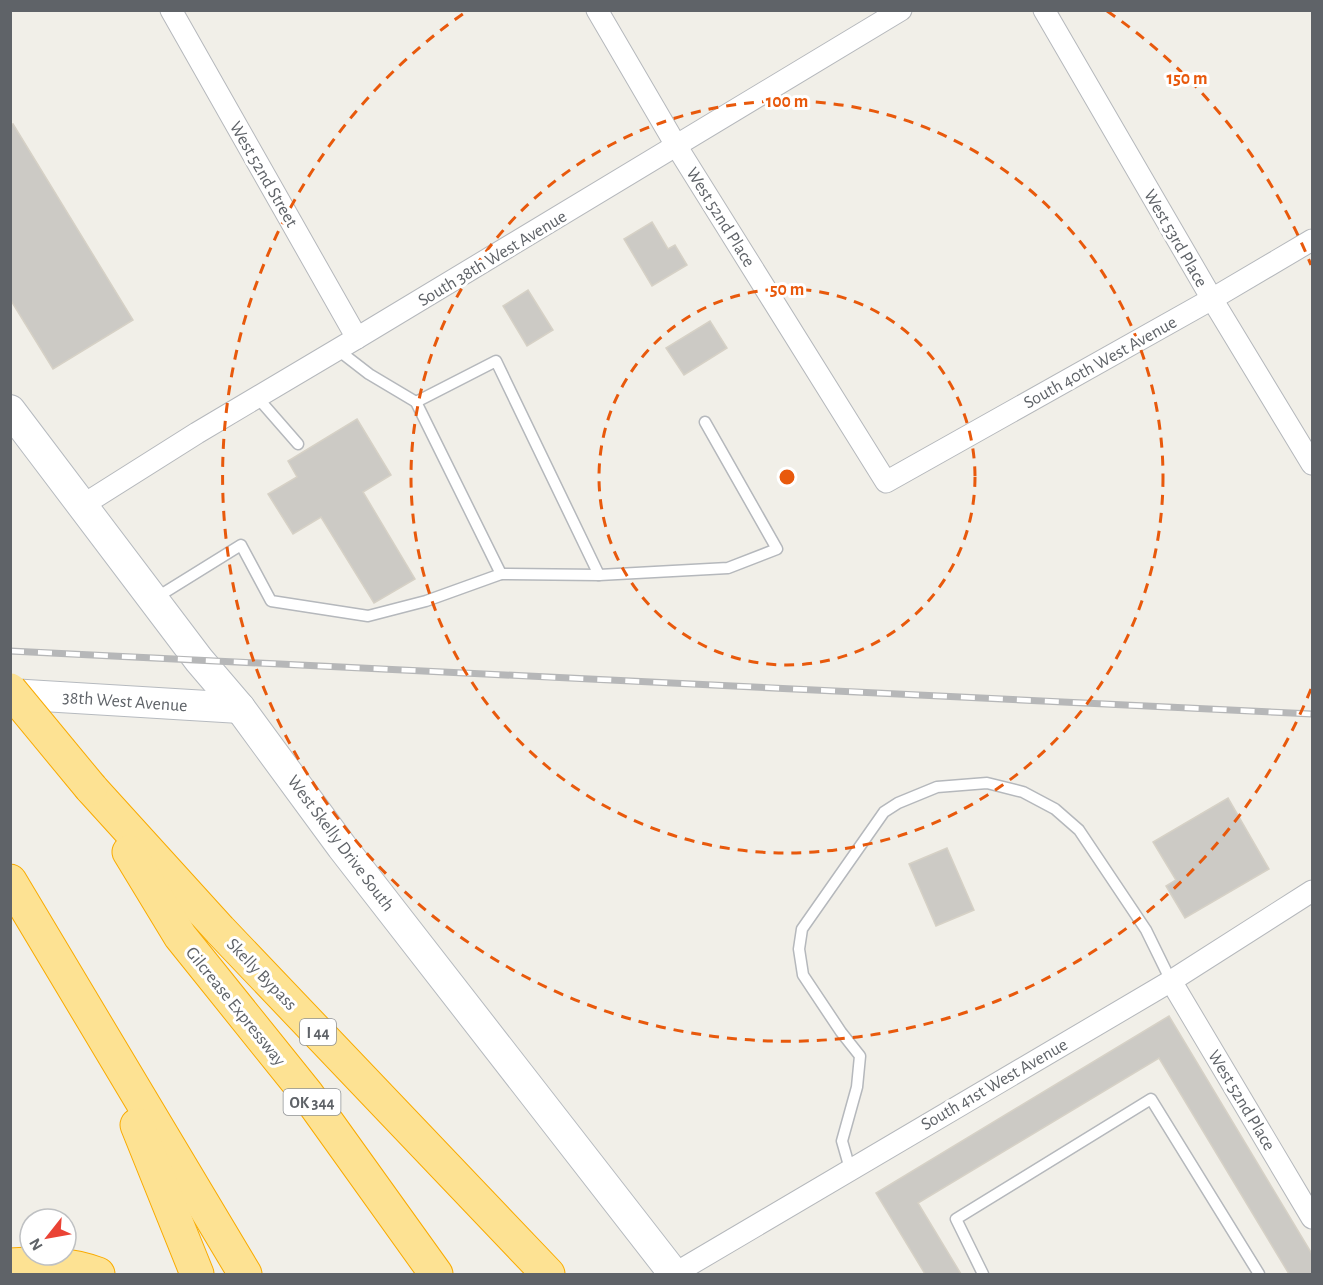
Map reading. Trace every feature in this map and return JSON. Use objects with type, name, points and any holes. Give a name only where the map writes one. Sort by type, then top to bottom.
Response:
[{"type":"highway","name":"Skelly Bypass","points":[[10,692],[91,788],[220,930],[548,1275]]},
{"type":"highway","name":"Gilcrease Expressway","points":[[91,788],[180,936],[307,1094],[436,1275]]},
{"type":"highway","points":[[10,881],[245,1275]]},
{"type":"highway","points":[[100,1034],[197,1275]]},
{"type":"highway","points":[[10,1264],[52,1264],[80,1268],[98,1275]]},
{"type":"street","name":"West 52nd Street","points":[[171,10],[357,338]]},
{"type":"street","name":"West 52nd Place","points":[[597,10],[677,147],[886,482]]},
{"type":"street","name":"South 38th West Avenue","points":[[83,505],[197,433],[677,147],[901,10]]},
{"type":"street","name":"West 53rd Place","points":[[1044,10],[1212,299],[1312,464]]},
{"type":"street","name":"South 40th West Avenue","points":[[886,482],[1212,299],[1312,240]]},
{"type":"street","name":"West Skelly Drive South","points":[[10,410],[199,660],[240,708],[342,847],[674,1274]]},
{"type":"street","name":"38th West Avenue","points":[[10,692],[240,708]]},
{"type":"street","name":"South 41st West Avenue","points":[[674,1274],[850,1168],[1171,981],[1312,891]]},
{"type":"street","name":"West 52nd Place","points":[[1171,981],[1312,1218]]},
{"type":"lane","points":[[338,350],[369,374],[416,402],[501,574]]},
{"type":"lane","points":[[416,402],[496,361],[599,575]]},
{"type":"lane","points":[[257,397],[298,444]]},
{"type":"lane","points":[[153,599],[241,545],[271,601],[368,616],[426,602],[501,574],[599,575],[728,568],[777,549],[705,422]]},
{"type":"lane","points":[[850,1168],[842,1141],[857,1087],[860,1056],[841,1032],[804,975],[799,949],[802,928],[811,914],[834,885],[884,812],[898,803],[937,787],[987,783],[1023,792],[1056,810],[1079,830],[1146,930],[1171,981]]},
{"type":"lane","points":[[982,1275],[956,1219],[1151,1099],[1259,1275]]},
{"type":"building","points":[[13,124],[133,320],[53,369],[10,299],[10,125]]},
{"type":"building","points":[[652,222],[668,249],[675,245],[687,265],[652,286],[624,239]]},
{"type":"building","points":[[528,290],[553,330],[527,346],[503,306]]},
{"type":"building","points":[[710,321],[727,348],[684,375],[666,348]]},
{"type":"building","points":[[357,419],[391,475],[363,492],[415,579],[374,603],[321,517],[293,534],[268,494],[297,477],[288,461]]},
{"type":"building","points":[[1228,798],[1269,869],[1185,918],[1166,886],[1176,880],[1153,842]]},
{"type":"building","points":[[947,848],[974,910],[936,926],[909,864]]},
{"type":"building","points":[[1169,1016],[1312,1254],[1312,1274],[1289,1274],[1159,1058],[918,1203],[961,1274],[925,1274],[876,1193]]},
{"type":"railway","points":[[10,651],[1312,714]]}]
